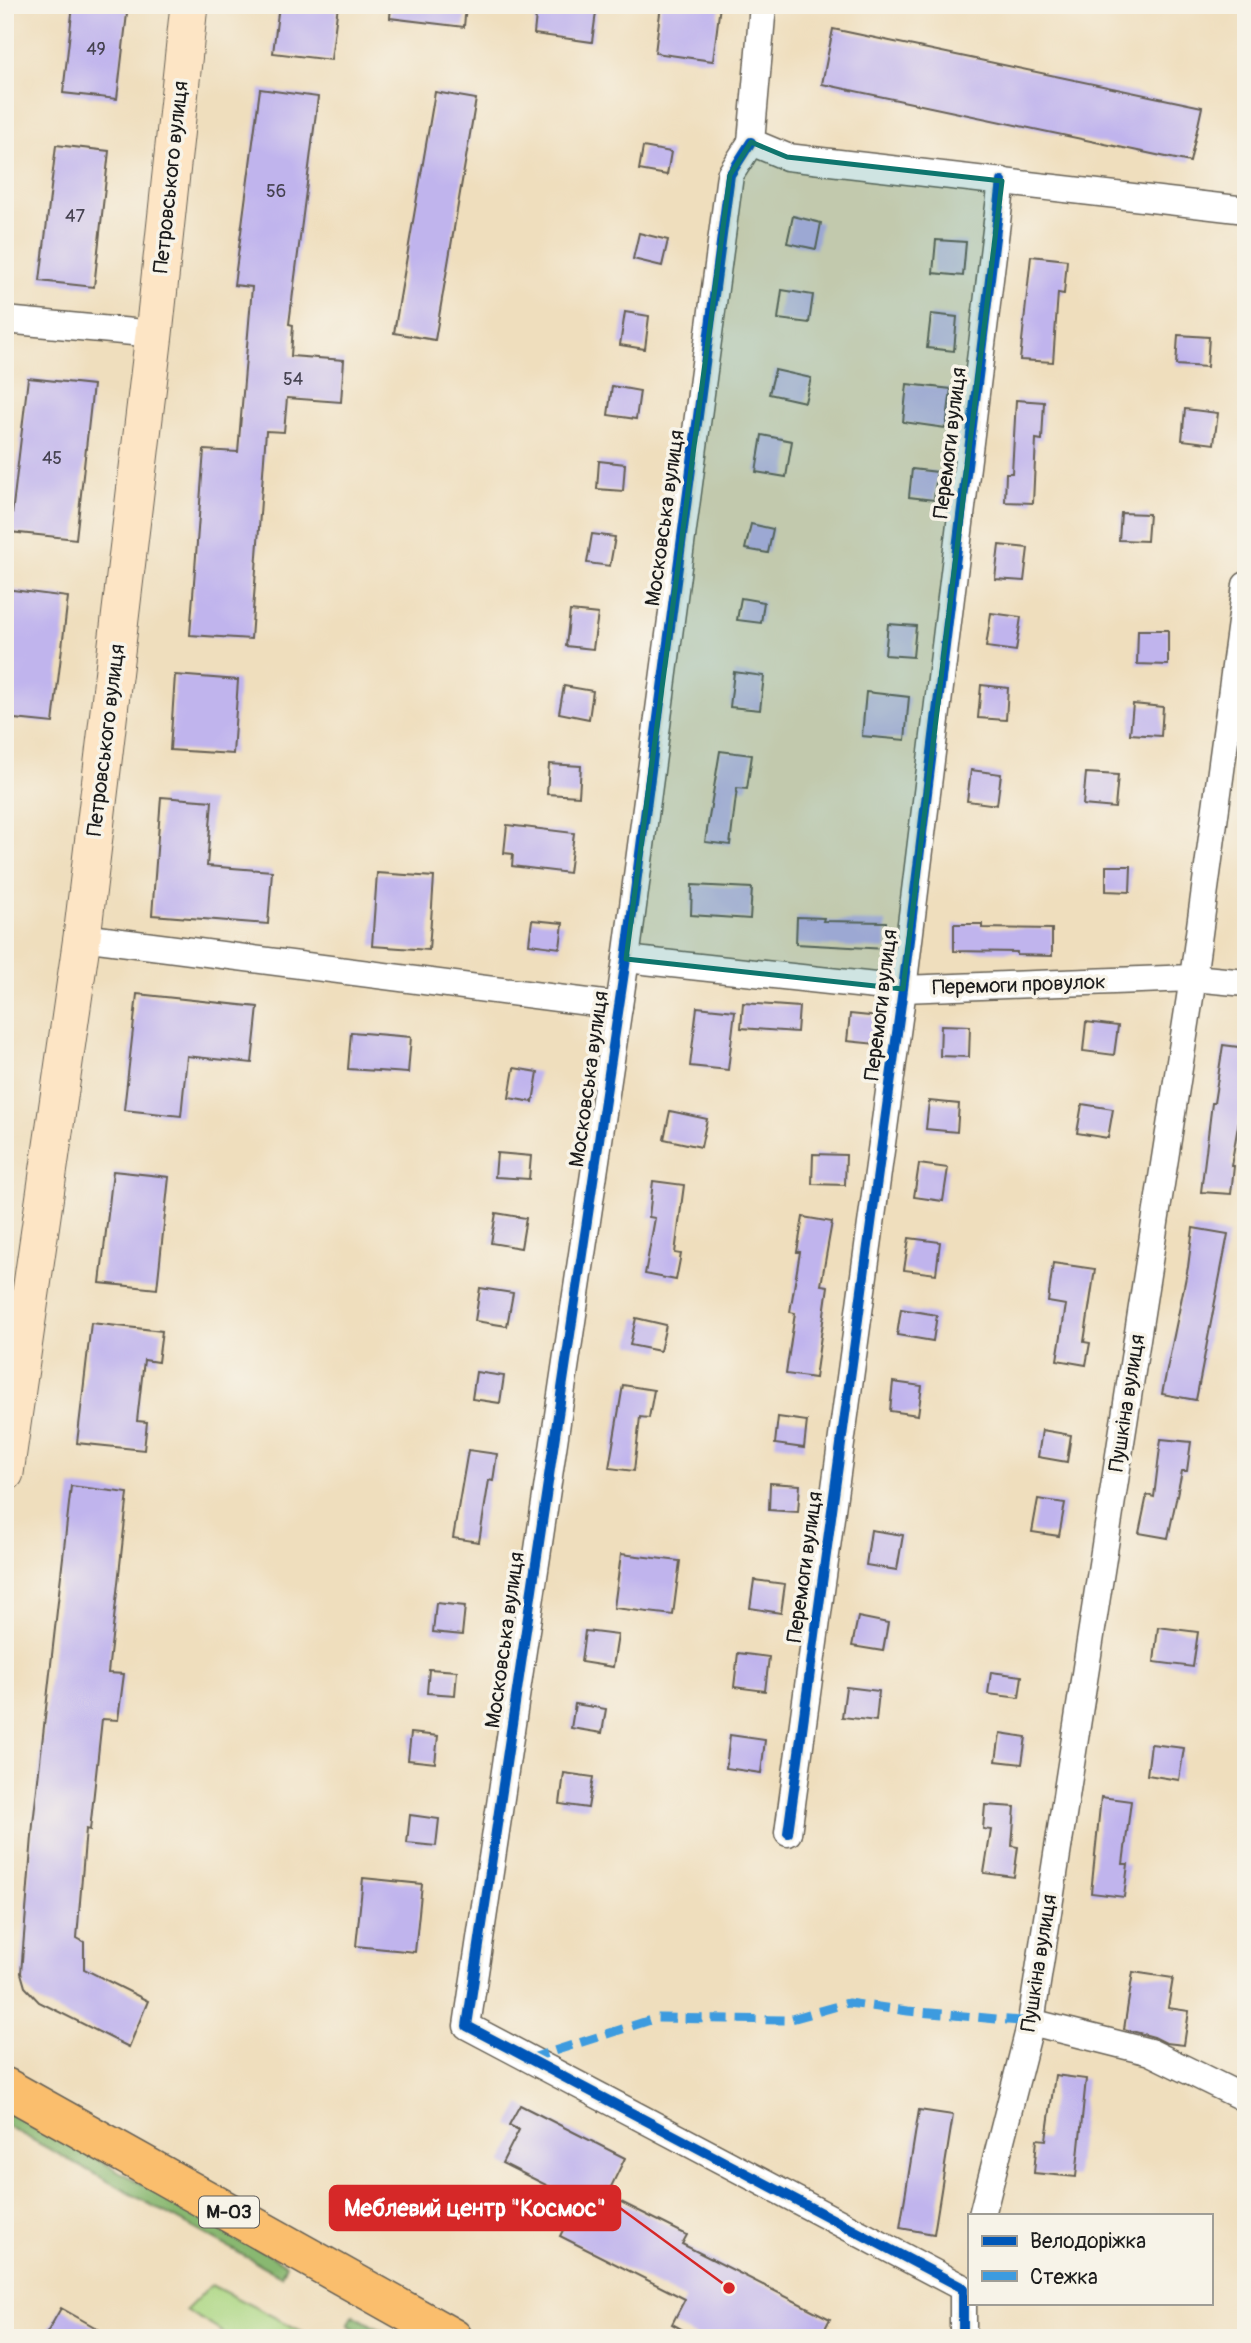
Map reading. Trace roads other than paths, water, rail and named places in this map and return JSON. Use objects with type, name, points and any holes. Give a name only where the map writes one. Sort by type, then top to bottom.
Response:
[{"type":"highway","name":"М-03","points":[[5,2087],[453,2338]]},
{"type":"main road","name":"Петровського вулиця","points":[[5,1473],[82,937],[154,334],[189,5]]},
{"type":"street","points":[[763,5],[751,142],[787,157],[1246,210]]},
{"type":"street","name":"Московська вулиця","points":[[751,142],[730,175],[626,959],[467,2026],[966,2276]]},
{"type":"street","name":"Перемоги вулиця","points":[[788,1833],[903,989],[1002,181]]},
{"type":"street","points":[[5,320],[154,334]]},
{"type":"street","name":"Пушкіна вулиця","points":[[982,2214],[1031,2022],[1193,978],[1246,585]]},
{"type":"street","points":[[82,937],[619,1006]]},
{"type":"street","name":"Перемоги провулок","points":[[626,959],[903,989],[1193,978],[1246,983]]},
{"type":"street","points":[[1031,2022],[1150,2052],[1246,2099]]},
{"type":"street","points":[[963,2338],[966,2276]]},
{"type":"place","name":"Меблевий центр \"Космос\"","points":[[729,2288]]}]
